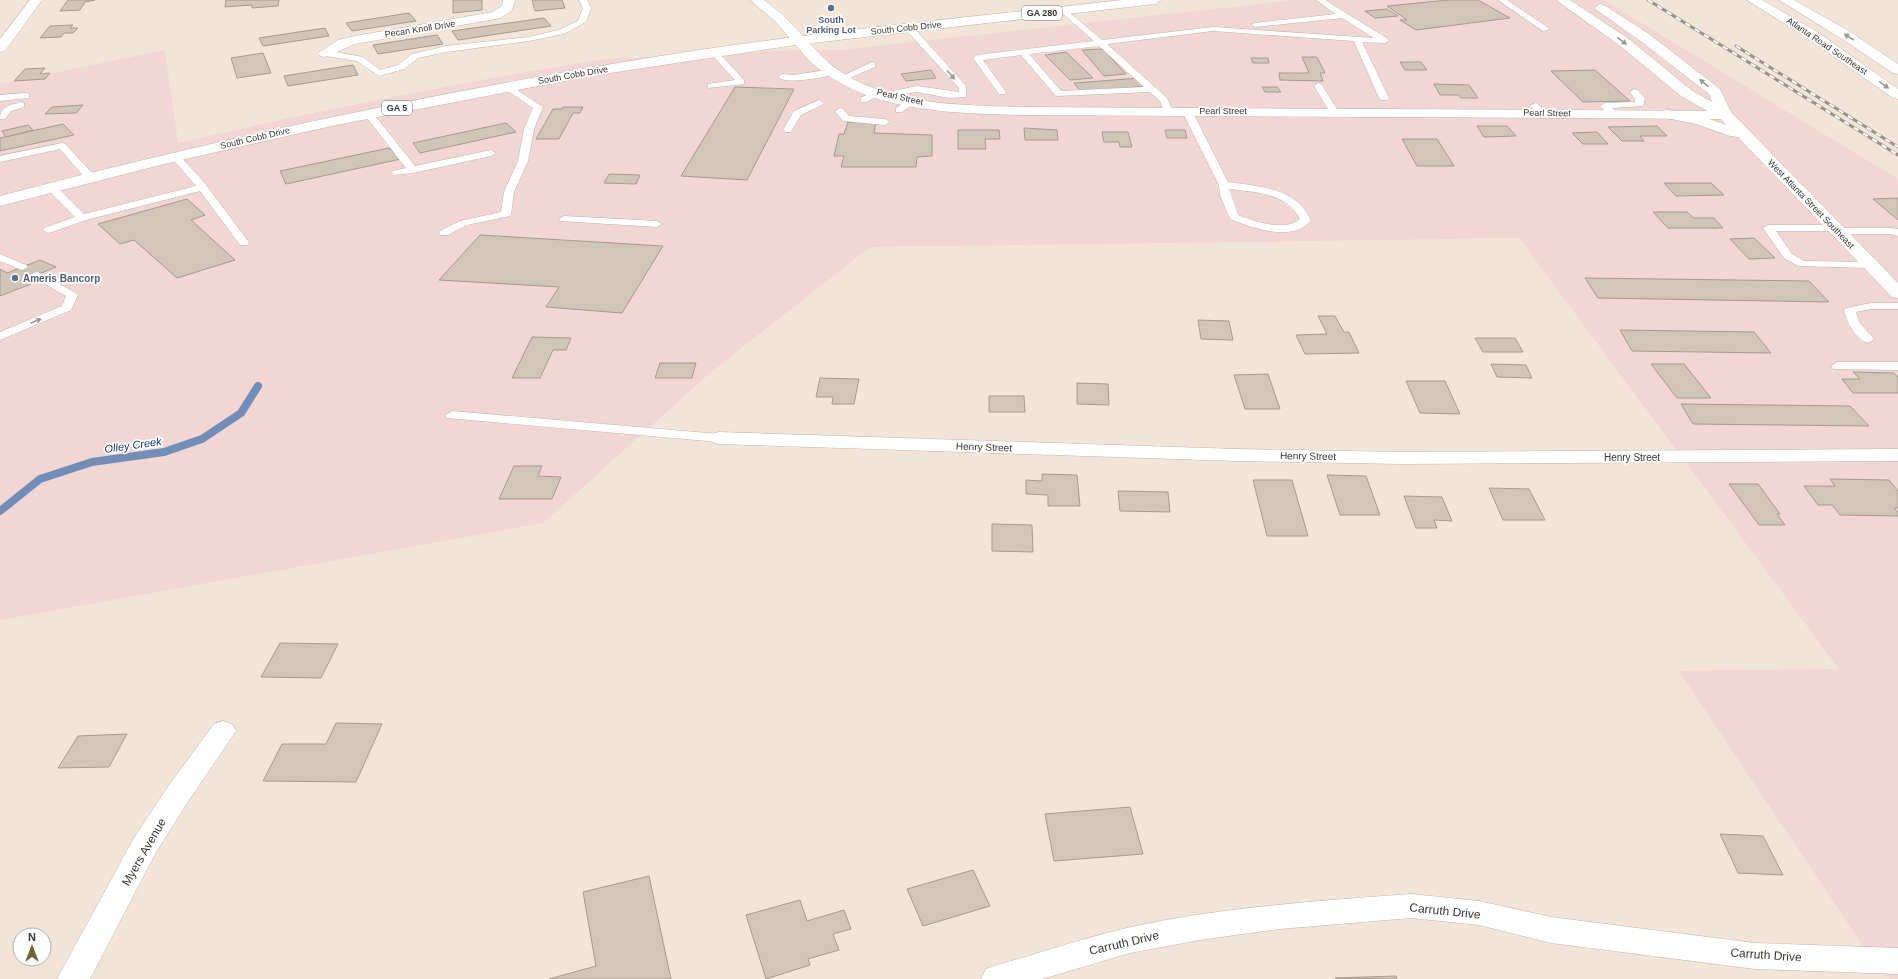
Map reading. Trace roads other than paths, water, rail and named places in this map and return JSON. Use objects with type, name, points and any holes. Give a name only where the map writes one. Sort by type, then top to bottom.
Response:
[{"type":"street","points":[[0,48],[36,0]]},
{"type":"street","name":"Pecan Knoll Drive","points":[[325,53],[343,43],[355,40],[497,15],[508,7],[509,0]]},
{"type":"street","name":"Pearl Street","points":[[756,0],[779,18],[800,41],[837,75],[882,94],[949,107],[1000,110],[1334,112],[1538,110],[1613,114],[1725,115]]},
{"type":"street","name":"South Cobb Drive","points":[[0,201],[176,156],[369,114],[508,86],[714,53],[800,41],[1155,0]]},
{"type":"street","name":"West Atlanta Street Southeast","points":[[1562,0],[1624,42],[1686,93],[1725,115],[1898,294]]},
{"type":"street","name":"West Atlanta Street Southeast","points":[[1586,0],[1644,37],[1688,70],[1714,92],[1725,115]]},
{"type":"street","name":"Atlanta Road Southeast","points":[[1753,0],[1811,34],[1898,95]]},
{"type":"street","name":"Atlanta Road Southeast","points":[[1785,0],[1844,34],[1898,70]]},
{"type":"street","points":[[1663,114],[1679,106],[1685,99],[1686,93]]},
{"type":"street","points":[[1663,114],[1711,123],[1748,138]]},
{"type":"street","name":"Henry Street","points":[[719,438],[1229,455],[1401,458],[1898,455]]},
{"type":"street","name":"Myers Avenue","points":[[73,979],[114,907],[136,862],[178,793],[223,730]]},
{"type":"street","name":"Carruth Drive","points":[[997,979],[1130,940],[1200,927],[1412,906],[1479,913],[1551,930],[1755,956],[1898,961]]},
{"type":"lane","points":[[325,53],[360,59],[379,73],[401,67],[415,56],[423,54],[446,49],[529,39],[561,32],[582,22],[588,8],[583,0]]},
{"type":"lane","points":[[1213,29],[1385,41],[1320,0]]},
{"type":"lane","points":[[1502,0],[1546,30]]},
{"type":"lane","points":[[1064,10],[1102,42],[1164,100],[1168,110]]},
{"type":"lane","points":[[1002,92],[977,58],[1102,42],[1344,15]]},
{"type":"lane","points":[[864,100],[882,94],[917,89],[949,95],[963,95],[963,88],[909,28]]},
{"type":"lane","points":[[1357,39],[1384,98]]},
{"type":"lane","points":[[1024,52],[1059,94],[1152,89]]},
{"type":"lane","points":[[710,86],[741,82],[714,53]]},
{"type":"lane","points":[[782,77],[797,82],[837,75],[872,65]]},
{"type":"lane","points":[[444,233],[464,222],[506,214],[509,192],[523,161],[529,129],[538,107],[508,86]]},
{"type":"lane","points":[[1318,86],[1323,96],[1331,102],[1334,112]]},
{"type":"lane","points":[[1613,114],[1605,106],[1640,104],[1640,98],[1634,92]]},
{"type":"lane","points":[[0,98],[26,96]]},
{"type":"lane","points":[[899,110],[912,101]]},
{"type":"lane","points":[[788,130],[797,113],[819,103]]},
{"type":"lane","points":[[1,121],[8,110],[21,106]]},
{"type":"lane","points":[[1187,110],[1224,185],[1225,195],[1234,217],[1246,223],[1263,226],[1297,227],[1306,220],[1304,210],[1287,197],[1261,190],[1224,185]]},
{"type":"lane","points":[[840,111],[846,119],[885,122]]},
{"type":"lane","points":[[369,114],[413,170]]},
{"type":"lane","points":[[0,159],[62,146],[90,177]]},
{"type":"lane","points":[[396,173],[491,153]]},
{"type":"lane","points":[[176,156],[202,187],[244,243]]},
{"type":"lane","points":[[51,187],[82,218]]},
{"type":"lane","points":[[48,230],[82,218],[202,187]]},
{"type":"lane","points":[[564,219],[657,224]]},
{"type":"lane","points":[[1870,265],[1802,264],[1788,256],[1768,228],[1892,231],[1898,233]]},
{"type":"lane","points":[[0,257],[22,267]]},
{"type":"lane","points":[[0,336],[67,308],[72,296],[37,275]]},
{"type":"lane","points":[[1868,339],[1853,324],[1850,310],[1871,306],[1898,306]]},
{"type":"lane","points":[[1838,366],[1898,366]]},
{"type":"lane","points":[[452,415],[719,438]]},
{"type":"waterway","name":"Olley Creek","points":[[0,511],[40,479],[92,462],[164,452],[202,439],[241,413],[258,386]]},
{"type":"railway","points":[[1648,0],[1898,155]]},
{"type":"railway","points":[[1736,46],[1898,147]]},
{"type":"place","name":"South Parking Lot","points":[[831,8]]},
{"type":"place","name":"Ameris Bancorp","points":[[15,278]]}]
